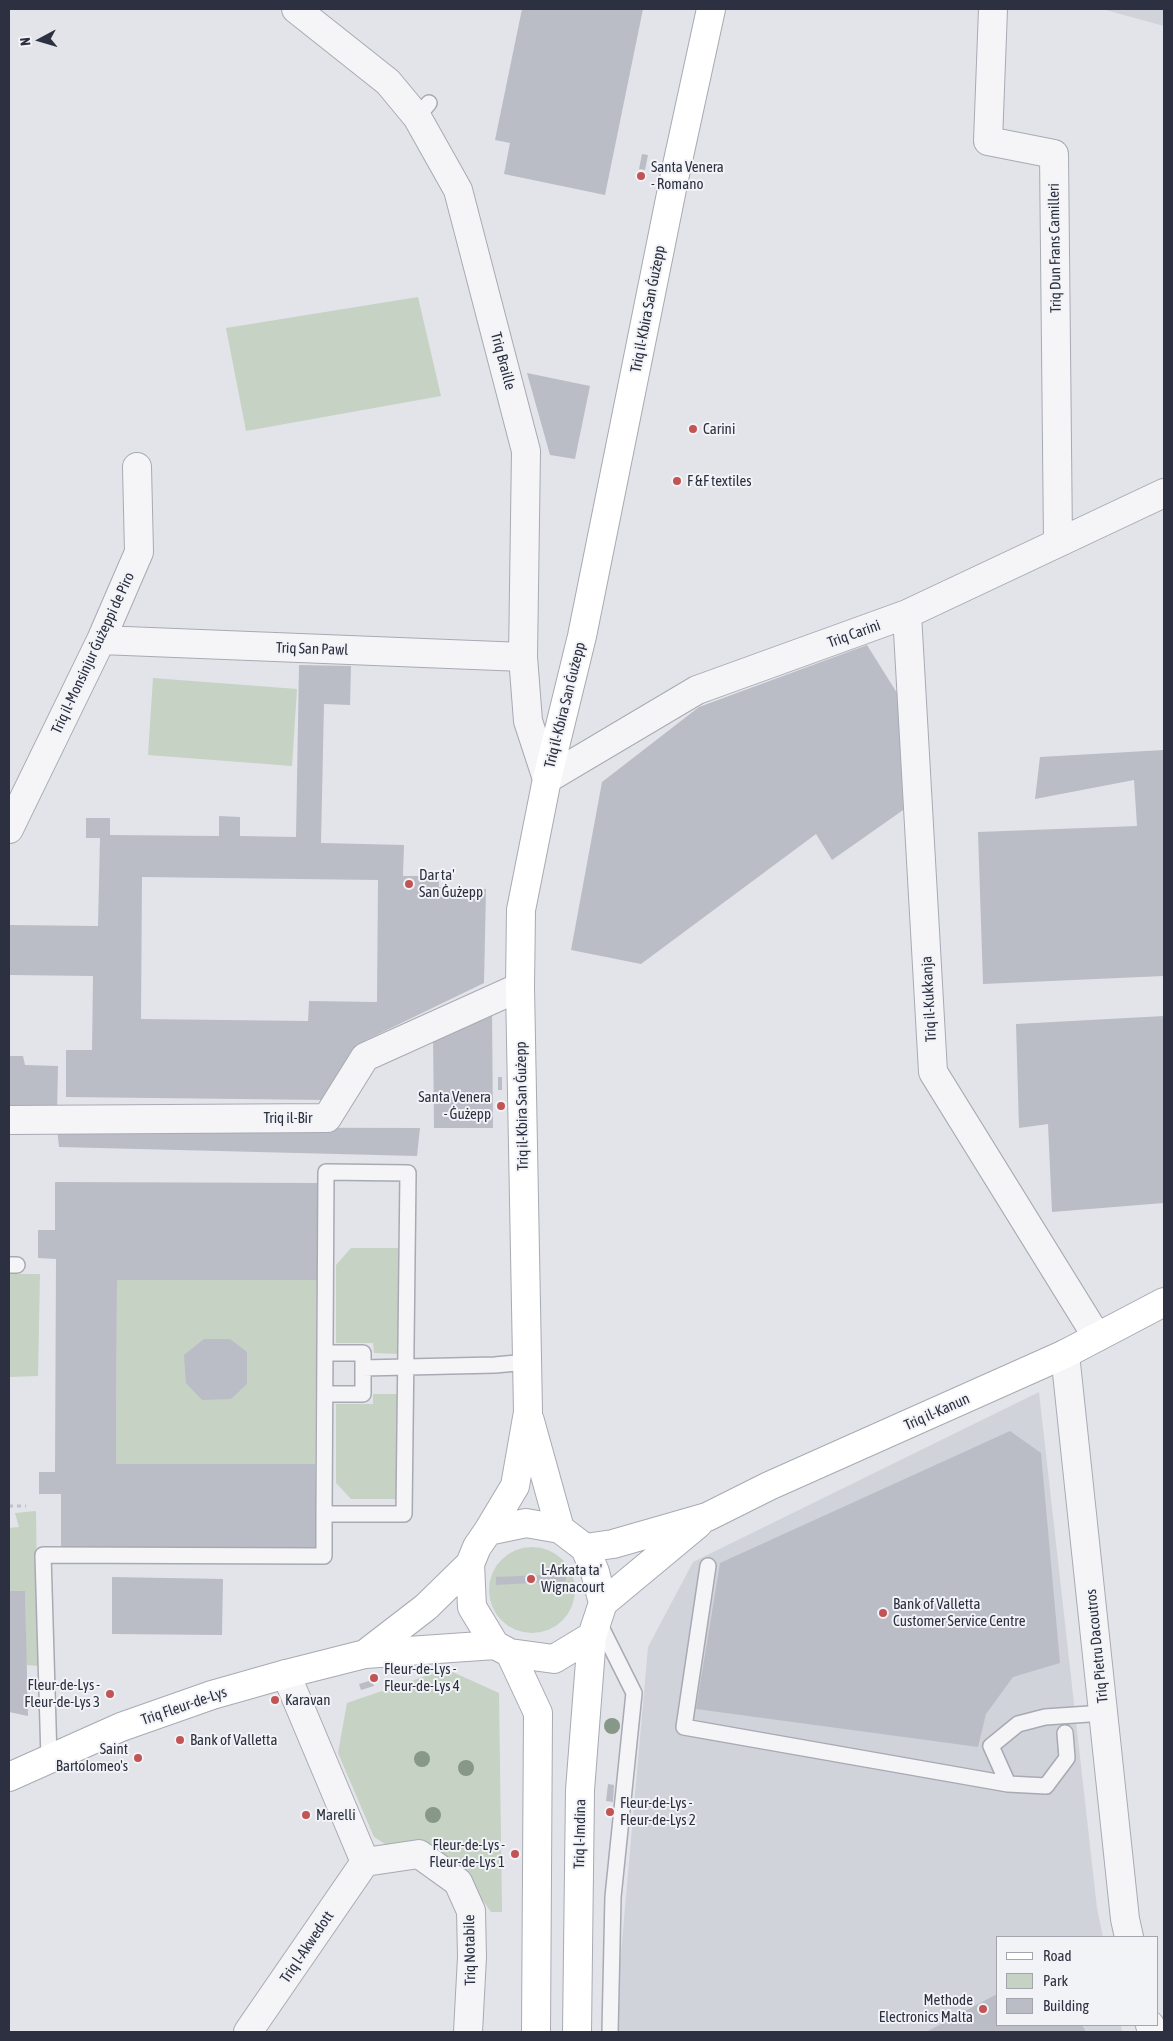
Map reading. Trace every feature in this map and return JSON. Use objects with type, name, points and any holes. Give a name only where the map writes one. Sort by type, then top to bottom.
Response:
[{"type":"main road","name":"Triq il-Kbira San Ġużepp","points":[[488,1531],[515,1486],[528,1412],[520,987],[521,910],[547,779],[582,636],[674,179],[711,9]]},
{"type":"main road","name":"Triq il-Kanun","points":[[584,1548],[613,1544],[707,1517],[1065,1354],[1164,1302]]},
{"type":"main road","name":"Triq il-Kbira San Ġużepp","points":[[528,1412],[560,1529]]},
{"type":"main road","name":"Triq il-Kanun","points":[[598,1620],[707,1517]]},
{"type":"main road","points":[[503,1649],[554,1659],[598,1620],[594,1572],[584,1548],[560,1529],[526,1522],[488,1531],[476,1547],[470,1564],[472,1607],[503,1649],[538,1714],[536,2032]]},
{"type":"main road","name":"Triq Fleur-de-Lys","points":[[365,1654],[426,1607],[470,1564]]},
{"type":"main road","name":"Triq l-Imdina","points":[[577,2032],[580,1790],[598,1620]]},
{"type":"main road","name":"Triq Fleur-de-Lys","points":[[9,1778],[121,1727],[212,1695],[286,1674],[365,1654],[503,1649]]},
{"type":"street","name":"Triq Braille","points":[[296,9],[423,110],[458,190],[526,450],[523,657],[528,721],[547,779]]},
{"type":"street","name":"Triq Dun Frans Camilleri","points":[[992,9],[988,141],[1054,154],[1058,542]]},
{"type":"street","name":"Triq il-Monsinjur Ġużeppi de Piro","points":[[9,829],[101,640],[139,552],[137,467]]},
{"type":"street","name":"Triq Carini","points":[[547,779],[696,690],[907,614],[1164,493]]},
{"type":"street","name":"Triq il-Kukkanja","points":[[907,614],[933,1072],[1096,1337]]},
{"type":"street","name":"Triq San Pawl","points":[[101,640],[523,657]]},
{"type":"street","name":"Triq il-Bir","points":[[9,1120],[327,1118],[365,1056],[520,987]]},
{"type":"street","name":"Triq Pietru Dacoutros","points":[[1065,1354],[1124,1909],[1129,1936]]},
{"type":"street","points":[[286,1674],[365,1862]]},
{"type":"street","name":"Triq Notabile","points":[[365,1862],[419,1854],[458,1882],[471,1911],[472,1957],[468,2032]]},
{"type":"street","name":"Triq l-Akwedott","points":[[248,2032],[365,1862]]},
{"type":"lane","points":[[49,1759],[44,1555],[324,1556],[324,1514],[326,1172],[408,1173],[404,1514],[324,1514]]},
{"type":"lane","points":[[325,1353],[364,1353],[363,1394],[325,1394]]},
{"type":"lane","points":[[363,1368],[495,1365],[527,1362]]},
{"type":"lane","points":[[708,1566],[684,1727],[1008,1784],[1046,1786],[1067,1758],[1065,1734]]},
{"type":"lane","points":[[598,1620],[634,1693],[613,1897],[610,2032]]},
{"type":"lane","points":[[1008,1784],[991,1746],[1018,1724],[1045,1717],[1104,1713]]},
{"type":"path","points":[[9,1506],[26,1506]]},
{"type":"shaded area","points":[[1102,9],[1164,9],[1164,26]]},
{"type":"shaded area","points":[[1039,1392],[1097,1908],[1103,1936],[996,1936],[996,2026],[1121,2026],[1122,2032],[614,2032],[648,1647],[693,1562]]},
{"type":"green space","points":[[418,297],[441,396],[246,431],[226,328]]},
{"type":"green space","points":[[153,678],[297,689],[292,766],[148,755]]},
{"type":"green space","points":[[351,1248],[398,1248],[398,1354],[374,1353],[373,1343],[336,1343],[336,1265]]},
{"type":"green space","points":[[9,1274],[40,1274],[38,1376],[9,1377]]},
{"type":"green space","points":[[117,1280],[317,1280],[315,1464],[116,1464]]},
{"type":"green space","points":[[373,1394],[397,1394],[398,1499],[351,1499],[336,1483],[336,1404],[373,1404]]},
{"type":"green space","points":[[36,1511],[38,1666],[26,1665],[25,1591],[9,1591],[9,1528],[19,1527],[15,1513]]},
{"type":"green space","points":[[532,1547],[549,1550],[563,1559],[572,1573],[575,1590],[572,1607],[563,1621],[549,1630],[532,1633],[515,1630],[501,1621],[492,1607],[489,1590],[492,1573],[501,1559],[515,1550]]},
{"type":"green space","points":[[446,1669],[499,1693],[502,1912],[491,1912],[473,1887],[442,1853],[390,1847],[374,1837],[338,1753],[347,1703]]},
{"type":"building","points":[[522,9],[643,9],[605,195],[504,174],[510,143],[495,140]]},
{"type":"building","points":[[642,154],[648,155],[645,170],[639,169]]},
{"type":"building","points":[[527,373],[590,386],[575,459],[550,455]]},
{"type":"building","points":[[867,645],[897,693],[906,808],[832,860],[816,834],[641,964],[571,950],[602,782],[699,707]]},
{"type":"building","name":"Dar ta' San Ġużepp","points":[[299,665],[351,666],[350,705],[324,704],[321,843],[404,845],[403,876],[439,876],[439,887],[486,889],[484,983],[356,1045],[327,1100],[66,1097],[66,1050],[92,1050],[93,976],[9,975],[9,925],[98,926],[100,838],[86,838],[86,818],[110,818],[110,835],[219,836],[219,816],[240,817],[240,836],[296,837]],"holes":[[[142,877],[378,880],[377,1002],[309,1001],[308,1021],[141,1019]]]},
{"type":"building","points":[[1164,750],[1164,976],[983,984],[978,832],[1137,826],[1134,780],[1035,799],[1040,757]]},
{"type":"building","points":[[492,1009],[493,1128],[434,1128],[433,1034]]},
{"type":"building","points":[[1164,1016],[1164,1203],[1052,1212],[1048,1124],[1019,1128],[1016,1024]]},
{"type":"building","points":[[9,1056],[23,1056],[25,1065],[58,1066],[57,1114],[9,1111]]},
{"type":"building","points":[[498,1077],[502,1077],[502,1090],[498,1090]]},
{"type":"building","points":[[57,1127],[420,1128],[417,1156],[59,1147]]},
{"type":"building","points":[[55,1182],[318,1183],[317,1280],[117,1280],[116,1464],[315,1464],[316,1549],[61,1547],[61,1494],[39,1494],[39,1472],[55,1472],[56,1259],[38,1258],[38,1230],[55,1230]]},
{"type":"building","points":[[204,1339],[230,1339],[247,1352],[247,1384],[231,1399],[202,1400],[186,1383],[184,1355]]},
{"type":"building","name":"Bank of Valletta Customer Service Centre","points":[[1010,1431],[1041,1453],[1060,1663],[1013,1677],[986,1714],[978,1747],[696,1709],[720,1563]]},
{"type":"building","name":"L-Arkata ta' Wignacourt","points":[[566,1574],[566,1581],[496,1585],[496,1577]]},
{"type":"building","points":[[112,1577],[223,1579],[222,1635],[112,1634]]},
{"type":"building","points":[[9,1591],[25,1591],[28,1716],[9,1712]]},
{"type":"building","points":[[372,1680],[374,1686],[361,1690],[359,1684]]},
{"type":"building","points":[[608,1784],[614,1785],[613,1802],[606,1801]]},
{"type":"building","name":"Methode Electronics Malta","points":[[996,1995],[996,2026],[1083,2026],[1086,2032],[926,2032]]},
{"type":"place","name":"Santa Venera - Romano","points":[[641,176]]},
{"type":"place","name":"Carini","points":[[693,429]]},
{"type":"place","name":"F &F textiles","points":[[677,481]]},
{"type":"place","name":"Dar ta' San Ġużepp","points":[[409,884]]},
{"type":"place","name":"Santa Venera - Ġużepp","points":[[501,1106]]},
{"type":"place","name":"L-Arkata ta' Wignacourt","points":[[531,1579]]},
{"type":"place","name":"Bank of Valletta Customer Service Centre","points":[[883,1613]]},
{"type":"place","name":"Fleur-de-Lys - Fleur-de-Lys 4","points":[[374,1678]]},
{"type":"place","name":"Fleur-de-Lys - Fleur-de-Lys 3","points":[[110,1694]]},
{"type":"place","name":"Karavan","points":[[275,1700]]},
{"type":"place","name":"Bank of Valletta","points":[[180,1740]]},
{"type":"place","name":"Saint Bartolomeo's","points":[[138,1758]]},
{"type":"place","name":"Fleur-de-Lys - Fleur-de-Lys 2","points":[[610,1812]]},
{"type":"place","name":"Marelli","points":[[306,1815]]},
{"type":"place","name":"Fleur-de-Lys - Fleur-de-Lys 1","points":[[515,1854]]},
{"type":"place","name":"Methode Electronics Malta","points":[[983,2009]]}]
